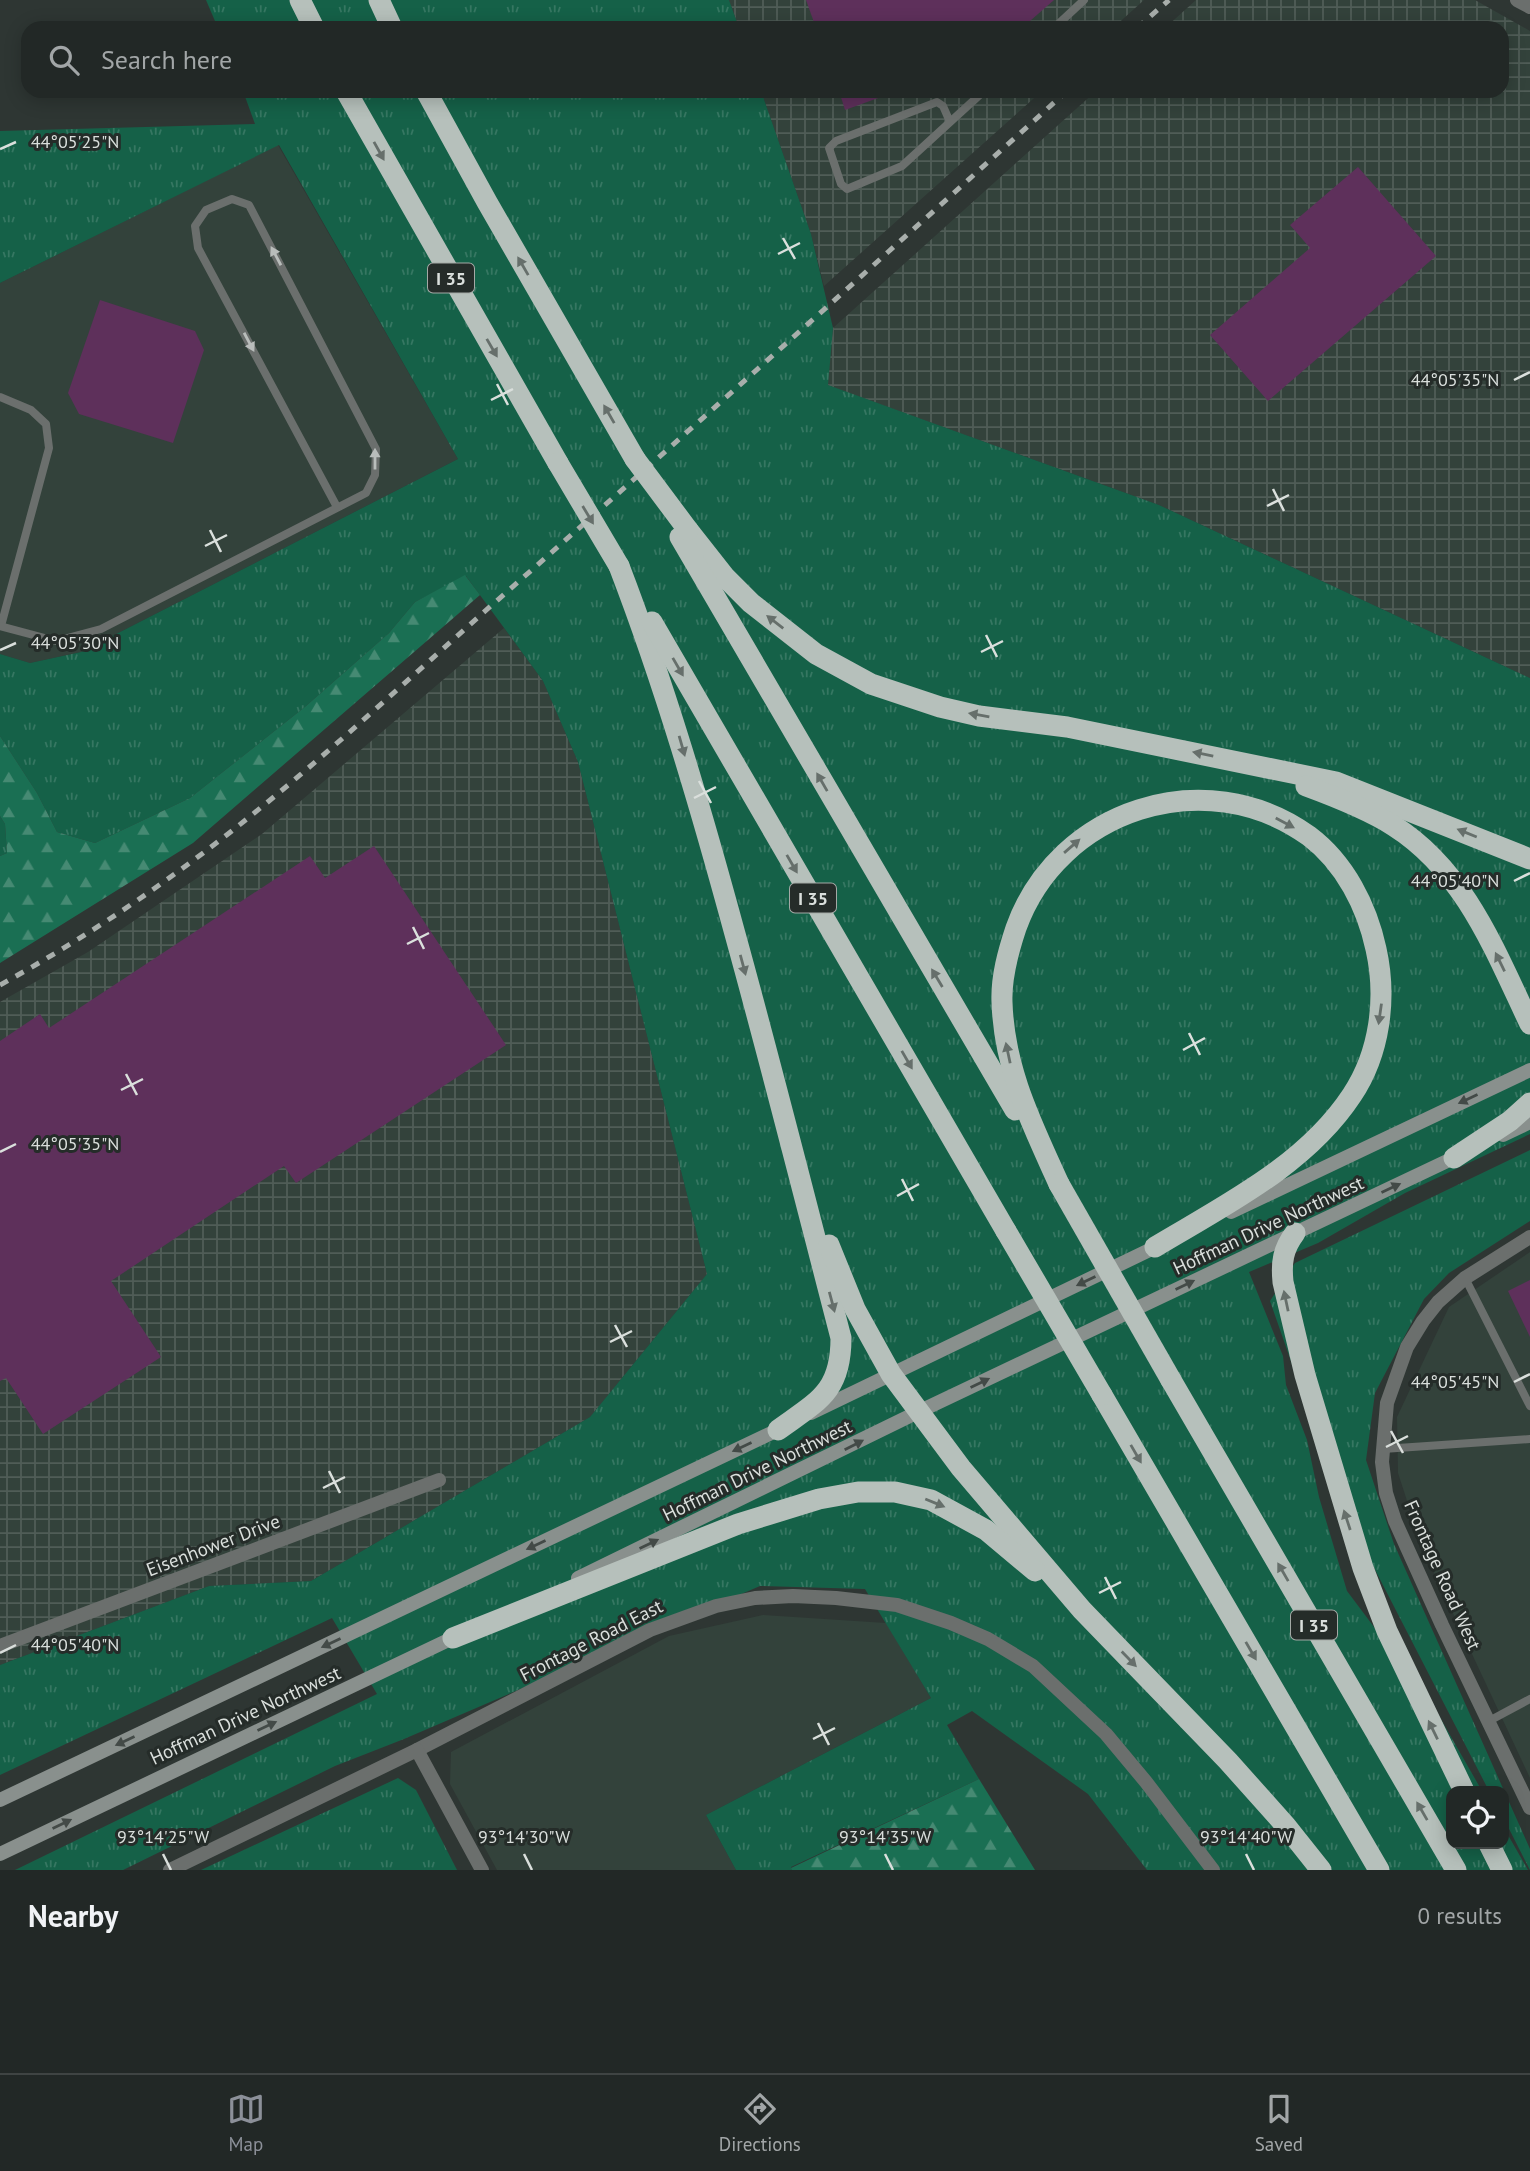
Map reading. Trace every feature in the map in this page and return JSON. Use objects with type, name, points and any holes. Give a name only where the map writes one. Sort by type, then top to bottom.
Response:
[{"type":"highway","points":[[300,0],[310,21]]},
{"type":"highway","points":[[379,0],[390,21]]},
{"type":"highway","name":"I 35","points":[[350,98],[558,463],[1379,1870]]},
{"type":"highway","name":"I 35","points":[[430,98],[582,368],[635,459],[683,531],[1456,1870]]},
{"type":"highway","points":[[683,531],[751,603],[816,654],[871,684],[940,707],[979,716],[1067,727],[1336,782],[1530,859]]},
{"type":"highway","points":[[619,566],[671,709],[792,1141],[841,1338],[839,1369],[833,1382],[819,1400],[778,1430]]},
{"type":"highway","points":[[1241,762],[1365,809],[1421,846],[1451,877],[1472,907],[1530,1024]]},
{"type":"highway","points":[[1059,1184],[1016,1088],[1006,1045],[1002,1003],[1003,975],[1011,942],[1035,887],[1075,843],[1129,812],[1160,803],[1192,800],[1254,808],[1284,821],[1310,837],[1332,858],[1350,882],[1364,909],[1373,937],[1380,968],[1382,1000],[1368,1065],[1353,1095],[1329,1124],[1293,1158],[1248,1191],[1155,1247]]},
{"type":"highway","points":[[1454,1158],[1510,1121],[1530,1103]]},
{"type":"highway","points":[[792,1141],[855,1308],[891,1374],[918,1412],[961,1468],[1082,1610],[1228,1761],[1321,1870]]},
{"type":"highway","points":[[1295,1233],[1283,1254],[1283,1282],[1305,1375],[1344,1511],[1387,1631],[1462,1786]]},
{"type":"highway","points":[[453,1638],[738,1524],[819,1499],[858,1492],[894,1492],[931,1500],[962,1516],[986,1530],[1082,1610]]},
{"type":"highway","points":[[1492,1849],[1502,1870]]},
{"type":"main road","name":"Hoffman Drive Northwest","points":[[0,1800],[1530,1070]]},
{"type":"main road","name":"Hoffman Drive Northwest","points":[[0,1854],[918,1412],[1530,1122]]},
{"type":"street","points":[[1517,0],[1530,7]]},
{"type":"street","name":"Frontage Road West","points":[[1530,1237],[1465,1278],[1438,1302],[1408,1347],[1387,1403],[1383,1449],[1387,1493],[1395,1521],[1530,1808]]},
{"type":"street","name":"Eisenhower Drive","points":[[0,1646],[439,1480]]},
{"type":"street","name":"Frontage Road East","points":[[170,1870],[417,1750],[650,1630],[716,1606],[755,1598],[793,1596],[897,1605],[964,1628],[1033,1666],[1106,1734],[1213,1870]]},
{"type":"street","points":[[417,1750],[482,1870]]},
{"type":"lane","points":[[1062,21],[1084,0]]},
{"type":"lane","points":[[950,122],[943,106],[937,102],[836,141],[829,148],[841,184],[847,189],[902,166],[976,98]]},
{"type":"lane","points":[[0,397],[31,410],[46,424],[49,448],[0,626],[56,641],[101,629],[366,493],[375,475],[376,449],[249,205],[232,199],[206,210],[195,226],[198,248],[337,507]]},
{"type":"lane","points":[[1465,1278],[1530,1406]]},
{"type":"lane","points":[[1383,1449],[1530,1438]]},
{"type":"lane","points":[[1489,1721],[1530,1699]]},
{"type":"shaded area","points":[[729,0],[1144,0],[1121,21],[736,21]]},
{"type":"shaded area","points":[[1196,0],[1475,0],[1530,31],[1530,678],[1159,505],[827,385],[833,328],[1088,98],[1509,98],[1509,21],[1173,21]]},
{"type":"shaded area","points":[[763,98],[1034,98],[824,286],[811,234]]},
{"type":"shaded area","points":[[278,145],[458,459],[81,652],[30,663],[0,654],[0,283]]},
{"type":"shaded area","points":[[504,628],[543,681],[578,762],[707,1274],[590,1417],[311,1581],[209,1586],[0,1665],[0,1002],[88,952],[262,834]]},
{"type":"shaded area","points":[[1530,1252],[1530,1778],[1422,1547],[1398,1473],[1397,1417],[1449,1307]]},
{"type":"shaded area","points":[[763,1615],[886,1623],[931,1698],[706,1815],[736,1870],[497,1870],[450,1784],[451,1752],[669,1636]]},
{"type":"green space","points":[[206,0],[729,0],[736,21],[215,21]]},
{"type":"green space","points":[[246,98],[763,98],[811,234],[833,328],[828,385],[1159,505],[1530,678],[1530,1134],[1405,1193],[1318,1243],[1249,1272],[1283,1356],[1286,1385],[1307,1440],[1319,1497],[1347,1591],[1434,1707],[1479,1786],[1446,1786],[1446,1849],[1509,1849],[1509,1837],[1528,1870],[1147,1870],[1088,1794],[972,1711],[947,1725],[979,1779],[791,1867],[792,1870],[736,1870],[706,1815],[931,1698],[865,1589],[760,1586],[335,1766],[123,1870],[15,1870],[377,1694],[332,1618],[0,1775],[0,1665],[209,1586],[311,1581],[590,1417],[707,1274],[578,762],[543,681],[466,576],[415,602],[389,633],[306,706],[190,798],[95,843],[57,832],[37,793],[0,736],[0,654],[30,663],[81,652],[458,459],[279,145],[0,283],[0,131],[255,124]]},
{"type":"green space","points":[[465,575],[480,595],[193,843],[0,963],[0,856],[7,853],[5,824],[0,816],[0,736],[37,793],[57,832],[95,843],[190,798],[306,706],[389,633],[415,602]]},
{"type":"green space","points":[[0,816],[5,824],[7,853],[0,856]]},
{"type":"green space","points":[[1530,1150],[1530,1221],[1449,1273],[1424,1299],[1375,1393],[1366,1460],[1394,1544],[1502,1786],[1486,1786],[1368,1556],[1316,1433],[1270,1301],[1295,1263]]},
{"type":"green space","points":[[398,1778],[416,1790],[457,1870],[201,1870]]},
{"type":"green space","points":[[979,1779],[1035,1870],[791,1868]]},
{"type":"green space","points":[[1509,1802],[1530,1849],[1530,1870],[1509,1829]]},
{"type":"building","points":[[806,0],[1054,0],[1030,21],[814,21]]},
{"type":"building","points":[[841,98],[878,98],[845,110]]},
{"type":"building","points":[[1358,167],[1436,256],[1268,401],[1210,335],[1310,248],[1290,225]]},
{"type":"building","points":[[100,300],[195,331],[204,350],[173,443],[79,414],[68,393]]},
{"type":"building","points":[[374,846],[506,1045],[296,1183],[284,1166],[111,1281],[161,1357],[43,1434],[6,1378],[0,1381],[0,1041],[40,1014],[49,1028],[310,856],[325,878]]},
{"type":"building","points":[[1530,1280],[1530,1337],[1508,1291]]},
{"type":"railway","points":[[1145,21],[1169,0]]},
{"type":"railway","points":[[0,985],[61,950],[148,893],[233,830],[299,775],[1059,98]]}]
